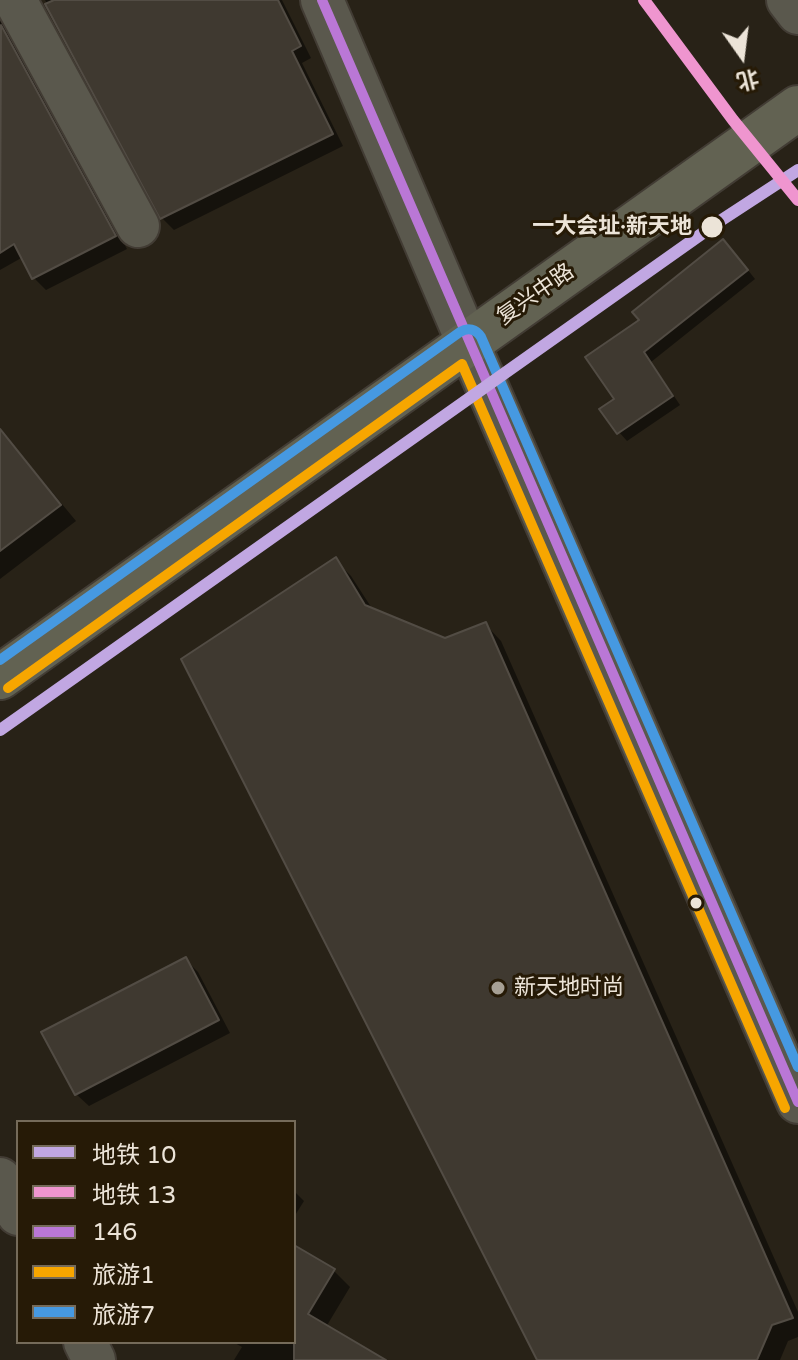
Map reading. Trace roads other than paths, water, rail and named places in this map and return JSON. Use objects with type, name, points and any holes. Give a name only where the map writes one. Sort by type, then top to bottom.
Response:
[{"type":"main road","name":"复兴中路","points":[[0,677],[798,108]]},
{"type":"street","points":[[15,0],[138,226]]},
{"type":"street","points":[[322,0],[798,1102]]},
{"type":"street","points":[[788,0],[798,13]]},
{"type":"street","points":[[0,1179],[16,1210]]},
{"type":"metro line","name":"13","points":[[644,0],[733,120],[798,200]]},
{"type":"metro line","name":"10","points":[[0,730],[717,223],[798,170]]},
{"type":"place","name":"一大会址·新天地","points":[[712,227]]},
{"type":"place","name":"新天地时尚","points":[[498,988]]}]
